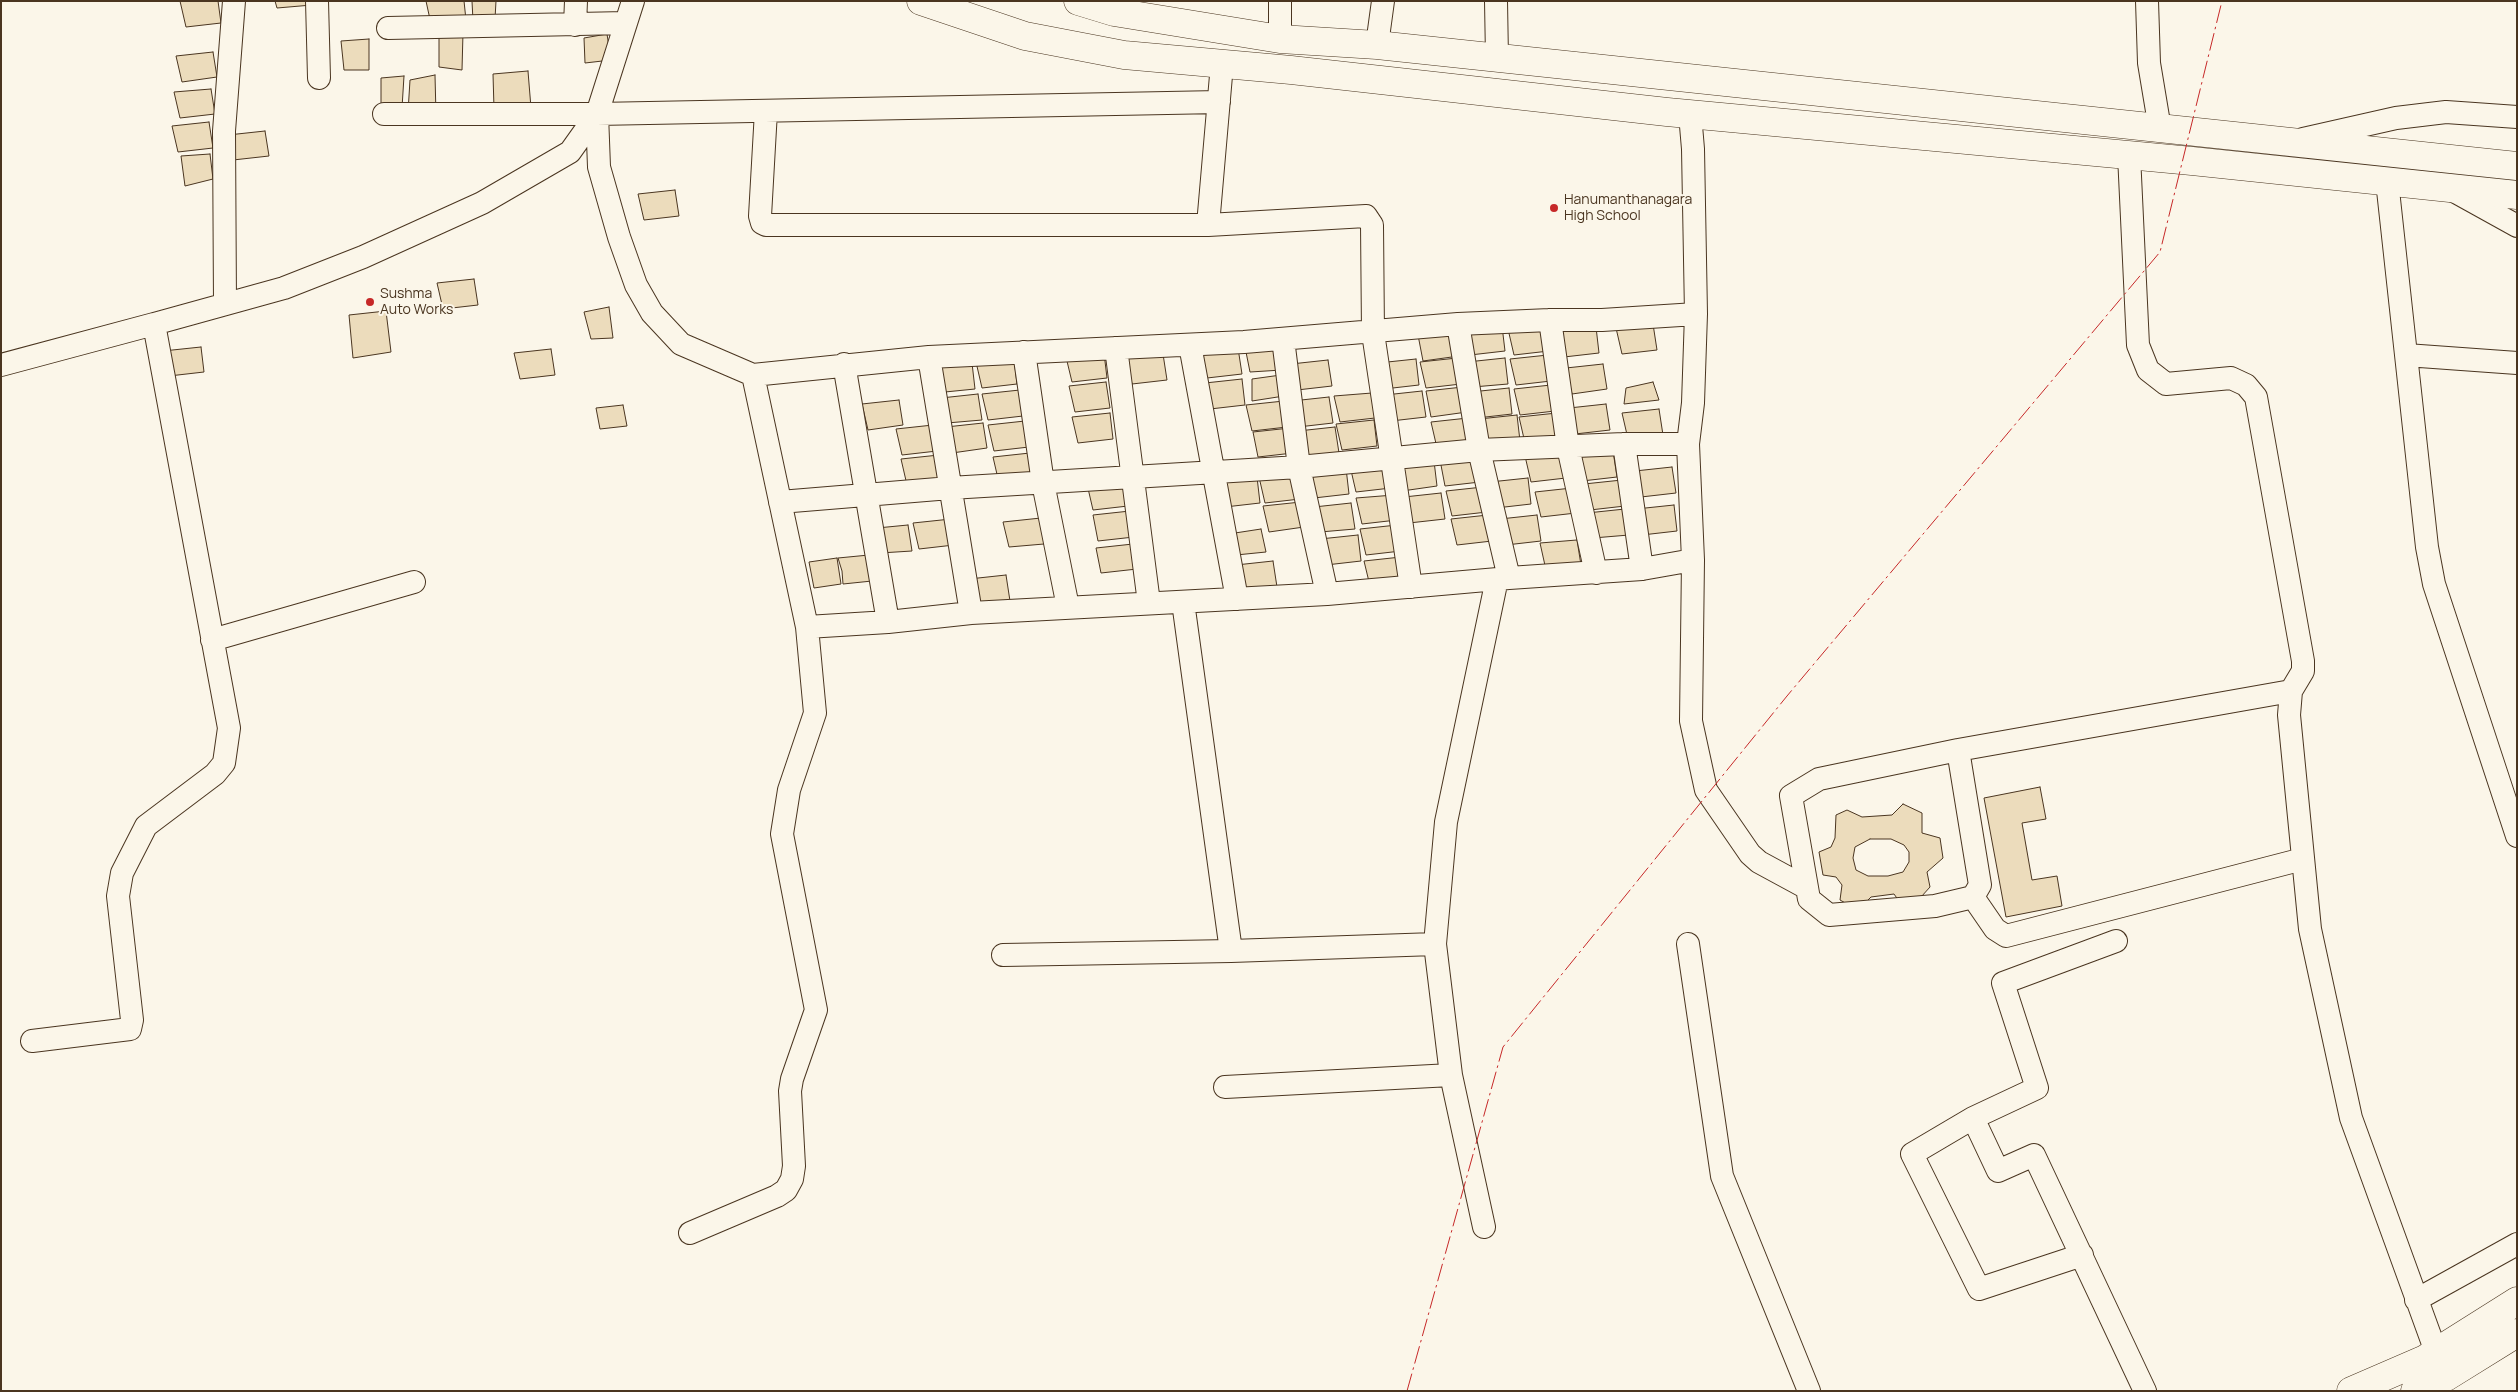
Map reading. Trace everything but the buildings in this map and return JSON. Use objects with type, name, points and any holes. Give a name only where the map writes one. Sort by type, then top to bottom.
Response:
[{"type":"main road","points":[[921,1],[1025,36],[1124,56],[1222,64],[1690,114],[2129,155],[2517,195]]},
{"type":"main road","points":[[1078,1],[1116,6],[1280,39],[1377,45],[2517,166]]},
{"type":"main road","points":[[2351,1391],[2425,1359],[2517,1301]]},
{"type":"main road","points":[[2415,1391],[2446,1377],[2517,1333]]},
{"type":"street","points":[[225,304],[224,131],[234,1]]},
{"type":"street","points":[[317,1],[319,78]]},
{"type":"street","points":[[575,25],[576,1]]},
{"type":"street","points":[[1,364],[284,288],[363,257],[482,203],[570,152],[596,114],[633,1]]},
{"type":"street","points":[[1280,1],[1280,39]]},
{"type":"street","points":[[1377,45],[1383,1]]},
{"type":"street","points":[[1496,1],[1497,58]]},
{"type":"street","points":[[2147,1],[2149,64],[2160,129]]},
{"type":"street","points":[[388,28],[625,23]]},
{"type":"street","points":[[1208,225],[1222,64]]},
{"type":"street","points":[[384,114],[596,114],[1219,102]]},
{"type":"street","points":[[766,111],[760,216],[762,223],[766,225],[1208,225],[1366,216],[1372,225],[1372,332],[1411,587]]},
{"type":"street","points":[[2290,142],[2396,118],[2446,112],[2517,117]]},
{"type":"street","points":[[596,114],[599,167],[619,238],[636,285],[652,313],[681,344],[753,375],[844,364],[929,357],[1190,345],[1458,324],[1602,320],[1696,314]]},
{"type":"street","points":[[1690,114],[1693,148],[1696,314],[1693,403],[1688,444],[1693,560],[1690,711],[1706,790],[1754,858],[1807,888]]},
{"type":"street","points":[[2129,155],[2138,345],[2148,370],[2166,384],[2231,378],[2246,385],[2256,397],[2303,661],[2303,672],[2291,691],[2289,715],[2310,929],[2351,1118],[2436,1352]]},
{"type":"street","points":[[2388,182],[2427,547],[2434,584],[2515,823]]},
{"type":"street","points":[[2449,188],[2517,226]]},
{"type":"street","points":[[1550,320],[1568,447],[1596,573]]},
{"type":"street","points":[[32,1041],[130,1029],[132,1025],[119,883],[140,834],[146,826],[215,774],[224,764],[229,728],[154,324]]},
{"type":"street","points":[[1458,324],[1503,578],[1446,822],[1435,944],[1451,1075],[1484,1227]]},
{"type":"street","points":[[1283,339],[1299,467],[1327,594]]},
{"type":"street","points":[[1190,345],[1237,599]]},
{"type":"street","points":[[1116,348],[1149,603]]},
{"type":"street","points":[[1024,352],[1043,483],[1068,607]]},
{"type":"street","points":[[2406,355],[2517,363]]},
{"type":"street","points":[[929,357],[971,613]]},
{"type":"street","points":[[844,364],[868,494],[888,622]]},
{"type":"street","points":[[690,1233],[777,1196],[786,1190],[792,1178],[794,1166],[790,1091],[792,1079],[816,1010],[782,834],[790,790],[815,713],[807,627],[753,375]]},
{"type":"street","points":[[780,502],[950,488],[1299,467],[1480,450],[1624,444],[1688,444]]},
{"type":"street","points":[[1624,444],[1642,569]]},
{"type":"street","points":[[807,627],[888,622],[971,613],[1327,594],[1503,578],[1642,569],[1693,560]]},
{"type":"street","points":[[212,640],[414,582]]},
{"type":"street","points":[[1183,602],[1231,951]]},
{"type":"street","points":[[1958,750],[1980,885],[1973,897],[1935,906],[1829,915],[1810,899],[1791,796],[1819,779],[1958,750],[2291,691]]},
{"type":"street","points":[[1973,897],[1995,929],[2006,936],[2303,859]]},
{"type":"street","points":[[2082,1255],[1979,1289],[1912,1154],[1973,1118],[2037,1088],[2003,983],[2116,941]]},
{"type":"street","points":[[1003,954],[1231,951],[1435,944]]},
{"type":"street","points":[[1688,944],[1722,1176],[1809,1391]]},
{"type":"street","points":[[1225,1087],[1451,1075]]},
{"type":"street","points":[[1973,1118],[1998,1171],[2034,1155],[2145,1391]]},
{"type":"street","points":[[2416,1300],[2517,1244]]},
{"type":"power","points":[[1407,1391],[1503,1047],[1787,696],[2160,252],[2222,1]]},
{"type":"place","name":"Hanumanthanagara High School","points":[[1554,208]]},
{"type":"place","name":"Sushma Auto Works","points":[[370,302]]}]
